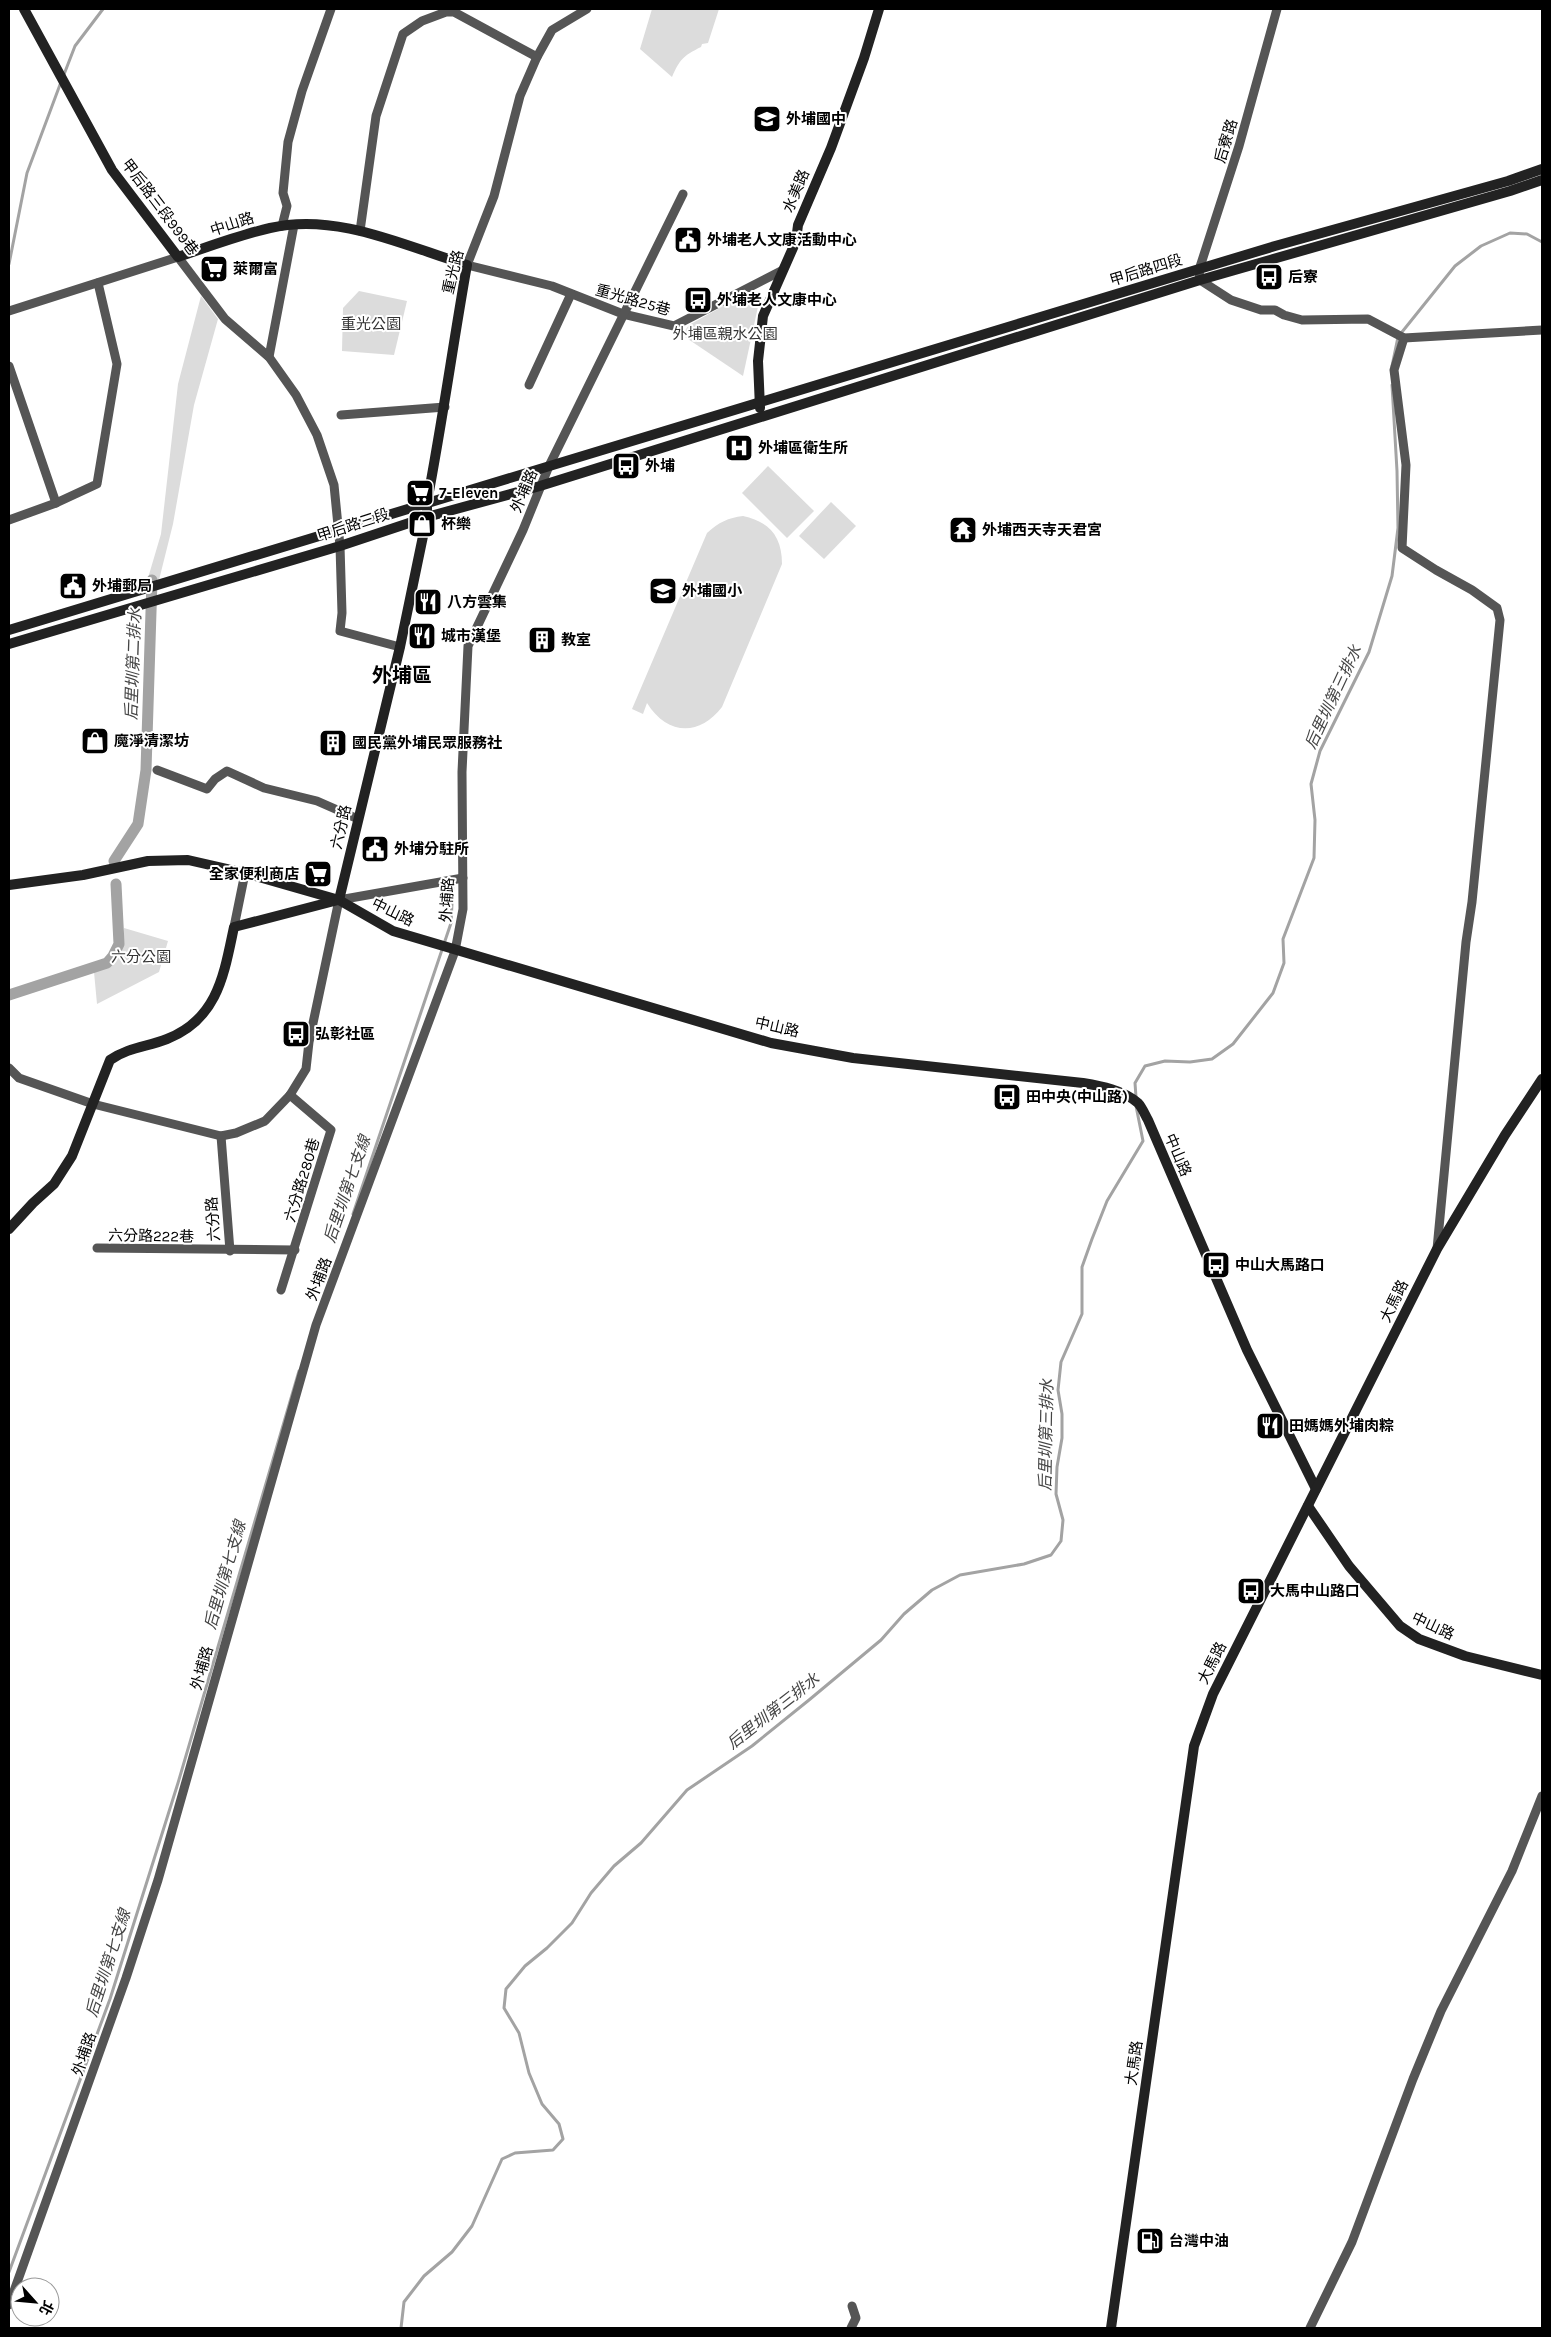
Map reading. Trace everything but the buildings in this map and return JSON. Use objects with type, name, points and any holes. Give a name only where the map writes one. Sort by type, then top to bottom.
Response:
[{"type":"street","name":"甲后路三段999巷","points":[[24,9],[112,170],[225,319],[268,357],[296,395],[317,434],[334,485],[337,531],[340,546],[342,613],[340,631],[400,647]]},
{"type":"street","points":[[282,226],[287,206],[283,193],[288,142],[302,91],[332,9]]},
{"type":"street","name":"重光路","points":[[427,502],[445,407],[453,342],[467,265],[494,196],[520,96],[537,56],[552,30],[587,9]]},
{"type":"street","name":"水美路","points":[[763,416],[759,403],[758,361],[763,316],[796,241],[798,225],[831,148],[861,67],[879,9]]},
{"type":"street","name":"后寮路","points":[[1199,275],[1244,129],[1277,9]]},
{"type":"street","points":[[360,231],[376,116],[403,34],[422,21],[446,12],[454,12],[537,56]]},
{"type":"street","name":"甲后路四段","points":[[763,416],[1199,275],[1275,246],[1508,182],[1542,170]]},
{"type":"street","name":"甲后路四段","points":[[759,403],[1199,275],[1510,191],[1542,180]]},
{"type":"street","name":"外埔路","points":[[9,2305],[119,1997],[158,1880],[316,1325],[454,951],[463,909],[462,772],[468,646],[523,530],[549,466],[683,194]]},
{"type":"street","name":"中山路","points":[[9,312],[270,228],[282,226],[326,224],[360,231],[467,265]]},
{"type":"street","points":[[268,357],[294,225]]},
{"type":"street","name":"重光路25巷","points":[[467,265],[552,286],[623,314],[674,326],[783,270]]},
{"type":"street","points":[[1199,275],[1231,300],[1261,310],[1275,310],[1284,316],[1302,320],[1368,319],[1404,338],[1542,330]]},
{"type":"street","points":[[9,520],[56,503],[98,484],[118,364],[98,283]]},
{"type":"street","points":[[530,385],[571,294]]},
{"type":"street","points":[[1404,338],[1394,370],[1406,465],[1402,548],[1472,590],[1497,608],[1500,620],[1472,902],[1466,942],[1437,1248]]},
{"type":"street","points":[[9,366],[56,503]]},
{"type":"street","name":"甲后路三段","points":[[9,630],[759,403]]},
{"type":"street","points":[[341,415],[445,407]]},
{"type":"street","name":"甲后路三段","points":[[9,644],[340,546],[427,517],[540,486],[763,416]]},
{"type":"street","name":"六分路","points":[[339,900],[400,647],[427,517],[427,502]]},
{"type":"street","points":[[157,770],[207,789],[215,779],[227,771],[264,788],[317,802],[358,819]]},
{"type":"street","name":"中山路","points":[[9,885],[83,875],[148,861],[188,860],[245,873],[339,900],[393,931],[454,951],[771,1043],[853,1058],[1106,1087],[1138,1104],[1148,1120],[1247,1350],[1316,1489]]},
{"type":"street","points":[[9,1229],[54,1184],[72,1156],[110,1060],[123,1051],[175,1035],[190,1027],[206,1012],[224,976],[245,873]]},
{"type":"street","points":[[234,927],[339,900],[463,878]]},
{"type":"street","points":[[9,1068],[19,1078],[93,1104],[221,1136],[236,1133],[264,1121],[290,1095],[306,1069],[339,900]]},
{"type":"street","name":"大馬路","points":[[1111,2328],[1194,1746],[1212,1694],[1437,1248],[1505,1135],[1542,1079]]},
{"type":"street","name":"六分路280巷","points":[[281,1290],[332,1130],[290,1095]]},
{"type":"street","name":"六分路","points":[[221,1136],[230,1251]]},
{"type":"street","name":"六分路222巷","points":[[97,1248],[230,1251],[295,1250]]},
{"type":"street","name":"中山路","points":[[1308,1506],[1349,1566],[1400,1626],[1419,1639],[1465,1656],[1542,1675]]},
{"type":"street","points":[[1310,2328],[1352,2242],[1413,2079],[1441,2011],[1512,1871],[1542,1796]]},
{"type":"street","points":[[851,2328],[856,2318],[852,2306]]},
{"type":"green space","points":[[652,9],[719,9],[708,43],[702,44],[701,47],[683,59],[672,77],[640,49]]},
{"type":"green space","name":"重光公園","points":[[359,291],[407,301],[394,355],[342,351],[343,308]]},
{"type":"green space","name":"外埔區親水公園","points":[[747,293],[759,302],[743,376],[682,335],[689,325]]},
{"type":"green space","points":[[201,296],[218,319],[194,405],[173,524],[159,580],[148,578],[161,534],[178,384]]},
{"type":"green space","points":[[768,466],[814,511],[787,538],[742,493]]},
{"type":"green space","points":[[831,502],[856,526],[824,559],[799,536]]},
{"type":"green space","points":[[743,516],[760,522],[773,532],[780,546],[782,564],[722,707],[703,724],[683,728],[673,726],[664,721],[655,714],[647,703],[643,714],[632,709],[707,533],[724,521]]},
{"type":"green space","name":"六分公園","points":[[124,928],[168,941],[159,972],[97,1004],[94,972],[115,961],[122,944]]},
{"type":"waterway","points":[[63,77],[75,46],[103,9]]},
{"type":"waterway","points":[[9,264],[27,173],[61,82]]},
{"type":"waterway","name":"后里圳第三排水","points":[[1392,366],[1398,337],[1455,266],[1481,246],[1510,233],[1527,234],[1542,242]]},
{"type":"waterway","name":"后里圳第三排水","points":[[1136,1097],[1135,1083],[1145,1066],[1165,1061],[1190,1062],[1212,1059],[1233,1044],[1273,993],[1284,963],[1283,939],[1314,858],[1315,820],[1311,784],[1320,751],[1369,652],[1392,576],[1398,528],[1392,385]]},
{"type":"waterway","name":"后里圳第二排水","points":[[114,861],[138,824],[146,770],[152,580]]},
{"type":"waterway","name":"后里圳第七支線","points":[[353,1214],[451,923],[453,883]]},
{"type":"waterway","name":"后里圳第二排水","points":[[9,995],[107,963],[119,944],[116,884]]},
{"type":"waterway","name":"后里圳第三排水","points":[[401,2328],[404,2302],[424,2276],[452,2252],[472,2226],[502,2159],[515,2153],[553,2150],[563,2139],[559,2124],[542,2104],[529,2073],[519,2033],[504,2008],[506,1989],[525,1966],[547,1948],[572,1923],[591,1893],[614,1866],[641,1843],[687,1790],[752,1746],[809,1700],[881,1640],[904,1614],[932,1590],[960,1575],[1024,1564],[1051,1555],[1061,1541],[1063,1520],[1056,1494],[1057,1467],[1062,1438],[1062,1414],[1058,1390],[1061,1362],[1082,1314],[1082,1267],[1092,1239],[1107,1201],[1143,1141],[1136,1106]]},
{"type":"waterway","name":"后里圳第七支線","points":[[9,2272],[110,1999],[178,1783],[299,1371]]},
{"type":"place","name":"外埔國中","points":[[767,119]]},
{"type":"place","name":"外埔老人文康活動中心","points":[[688,240]]},
{"type":"place","name":"萊爾富","points":[[214,269]]},
{"type":"place","name":"后寮","points":[[1269,277]]},
{"type":"place","name":"外埔老人文康中心","points":[[698,300]]},
{"type":"place","name":"外埔區衛生所","points":[[739,448]]},
{"type":"place","name":"外埔","points":[[626,466]]},
{"type":"place","name":"7-Eleven","points":[[420,493]]},
{"type":"place","name":"杯樂","points":[[422,524]]},
{"type":"place","name":"外埔西天寺天君宮","points":[[963,530]]},
{"type":"place","name":"外埔郵局","points":[[73,586]]},
{"type":"place","name":"外埔國小","points":[[663,591]]},
{"type":"place","name":"八方雲集","points":[[428,602]]},
{"type":"place","name":"城市漢堡","points":[[422,636]]},
{"type":"place","name":"教室","points":[[542,640]]},
{"type":"place","name":"魔淨清潔坊","points":[[95,741]]},
{"type":"place","name":"國民黨外埔民眾服務社","points":[[333,743]]},
{"type":"place","name":"外埔分駐所","points":[[375,849]]},
{"type":"place","name":"全家便利商店","points":[[318,874]]},
{"type":"place","name":"弘彰社區","points":[[296,1034]]},
{"type":"place","name":"田中央(中山路)","points":[[1007,1097]]},
{"type":"place","name":"中山大馬路口","points":[[1216,1265]]},
{"type":"place","name":"田媽媽外埔肉粽","points":[[1270,1426]]},
{"type":"place","name":"大馬中山路口","points":[[1251,1591]]},
{"type":"place","name":"台灣中油","points":[[1150,2241]]},
{"type":"district","name":"外埔區","points":[[402,675]]}]
